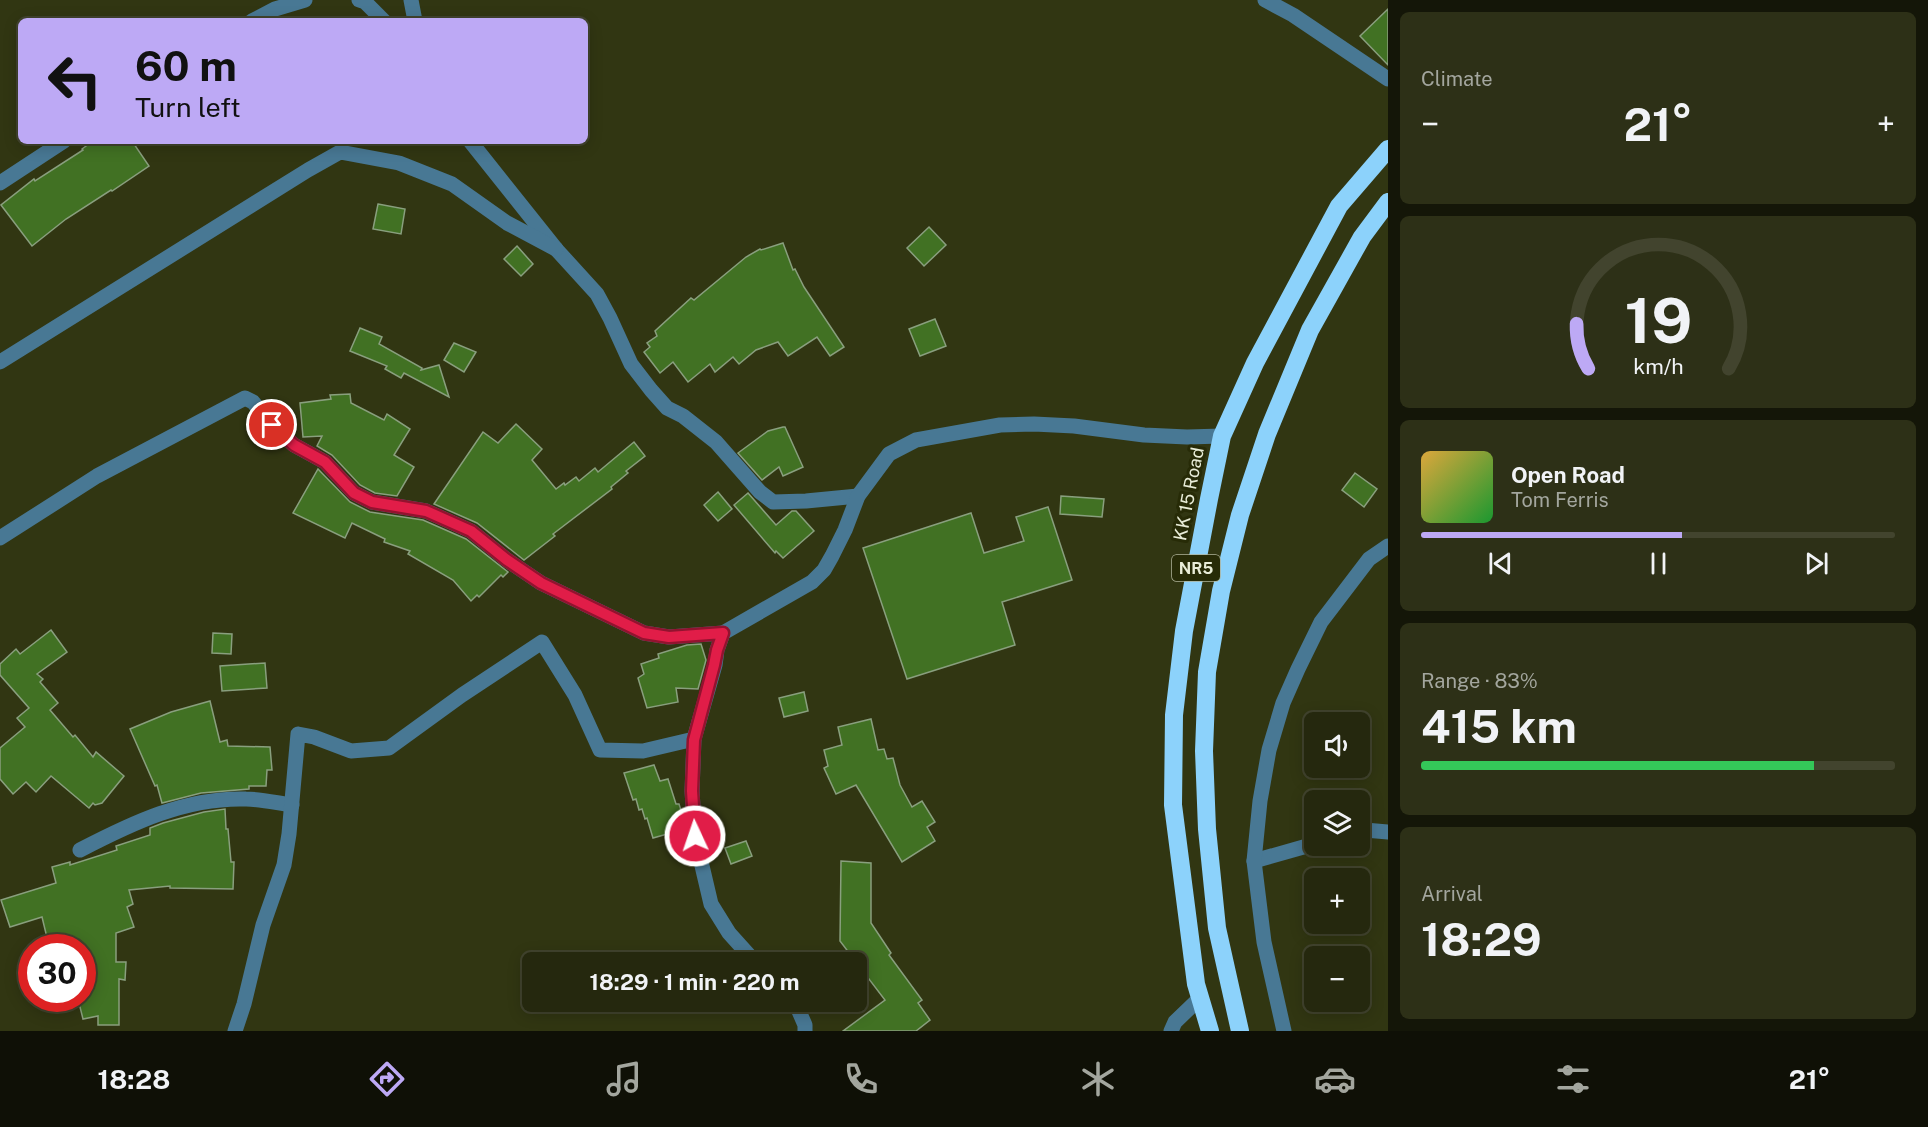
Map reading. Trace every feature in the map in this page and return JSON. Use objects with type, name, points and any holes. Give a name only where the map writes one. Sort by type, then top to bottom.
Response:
[{"type":"highway","name":"KK 15 Road","points":[[1210,1031],[1200,998],[1188,926],[1173,805],[1174,715],[1184,631],[1222,436],[1256,363],[1339,206],[1388,149]]},
{"type":"highway","name":"NR5","points":[[1240,1031],[1217,928],[1207,829],[1204,751],[1207,672],[1221,591],[1240,515],[1267,434],[1310,330],[1362,237],[1388,202]]},
{"type":"street","points":[[256,18],[272,4],[304,0]]},
{"type":"street","points":[[359,0],[365,2],[381,18]]},
{"type":"street","points":[[380,0],[388,18]]},
{"type":"street","points":[[411,0],[414,18]]},
{"type":"street","points":[[1265,0],[1293,15],[1388,80]]},
{"type":"street","points":[[0,183],[59,144]]},
{"type":"street","points":[[472,144],[556,249],[597,294],[631,364],[667,408],[683,416],[716,442],[760,492],[773,502],[858,496]]},
{"type":"street","points":[[0,362],[340,152],[399,163],[452,184],[507,223],[556,249]]},
{"type":"street","points":[[0,538],[98,476],[245,398],[253,402],[272,425],[294,445],[325,462],[354,493],[372,502],[426,511],[471,531],[507,560],[541,583],[644,633],[669,637],[723,633],[812,582],[824,570],[845,530],[858,496],[889,454],[916,440],[1000,425],[1034,424],[1074,426],[1144,435],[1222,436]]},
{"type":"street","points":[[1284,1031],[1264,942],[1254,861],[1260,801],[1269,750],[1283,703],[1321,622],[1369,559],[1388,546]]},
{"type":"street","points":[[723,633],[694,740],[692,791],[695,836],[711,904],[729,933],[746,952]]},
{"type":"street","points":[[235,1031],[264,925],[284,865],[298,734],[314,737],[351,751],[389,747],[542,642],[576,695],[600,750],[643,751],[694,740]]},
{"type":"street","points":[[80,850],[129,824],[199,803],[246,799],[292,805]]},
{"type":"street","points":[[1370,830],[1388,832]]},
{"type":"street","points":[[1254,861],[1304,847]]},
{"type":"street","points":[[1172,1031],[1175,1022],[1200,998]]},
{"type":"street","points":[[799,1012],[805,1031]]},
{"type":"building","points":[[1388,9],[1388,65],[1360,36]]},
{"type":"building","points":[[89,144],[134,144],[149,166],[66,219],[32,246],[1,205],[34,179],[35,181]]},
{"type":"building","points":[[378,204],[405,209],[401,234],[373,229]]},
{"type":"building","points":[[929,227],[946,245],[924,266],[907,248]]},
{"type":"building","points":[[783,243],[793,270],[795,269],[804,287],[844,347],[830,356],[817,337],[788,356],[778,342],[756,350],[739,364],[733,357],[715,372],[710,364],[688,382],[673,362],[660,373],[644,352],[650,347],[647,343],[657,336],[655,331],[691,298],[694,300],[746,257],[760,249]]},
{"type":"building","points":[[517,246],[533,264],[521,276],[504,259]]},
{"type":"building","points":[[935,319],[946,346],[920,356],[909,329]]},
{"type":"building","points":[[360,328],[382,337],[379,344],[422,368],[421,370],[439,365],[449,397],[404,373],[401,378],[385,369],[387,366],[350,351]]},
{"type":"building","points":[[454,343],[476,352],[464,372],[444,360]]},
{"type":"building","points":[[350,394],[351,403],[384,420],[387,414],[410,429],[394,455],[414,467],[397,496],[375,493],[360,485],[332,455],[317,446],[322,436],[303,437],[300,403],[331,399],[330,395]]},
{"type":"building","points":[[516,424],[542,449],[532,460],[556,489],[576,477],[579,481],[595,468],[598,472],[634,442],[645,456],[626,471],[628,473],[611,487],[612,489],[553,534],[555,536],[524,560],[477,523],[434,504],[483,432],[498,443]]},
{"type":"building","points":[[783,427],[803,467],[783,476],[779,467],[762,480],[738,453],[768,431]]},
{"type":"building","points":[[318,469],[350,502],[370,512],[423,520],[466,539],[508,572],[503,577],[501,575],[479,597],[477,595],[471,601],[453,580],[408,554],[410,551],[384,542],[385,539],[352,523],[345,538],[293,513]]},
{"type":"building","points":[[1355,473],[1377,489],[1364,507],[1342,490]]},
{"type":"building","points":[[718,492],[732,509],[718,521],[704,505]]},
{"type":"building","points":[[748,493],[776,525],[792,511],[796,511],[814,531],[783,558],[776,551],[775,553],[734,505]]},
{"type":"building","points":[[1061,496],[1104,499],[1102,517],[1060,514]]},
{"type":"building","points":[[1048,507],[1072,580],[1002,602],[1015,645],[907,679],[863,548],[971,513],[984,553],[1024,541],[1016,517]]},
{"type":"building","points":[[51,630],[67,652],[37,674],[43,679],[40,682],[58,703],[50,710],[93,757],[96,752],[124,776],[102,803],[95,805],[93,803],[89,808],[51,776],[36,792],[26,782],[13,794],[0,779],[0,748],[25,727],[17,718],[29,708],[0,675],[0,664],[16,649],[20,654]]},
{"type":"building","points":[[213,633],[232,634],[231,654],[212,653]]},
{"type":"building","points":[[701,644],[706,660],[698,689],[676,688],[678,702],[647,708],[638,678],[644,674],[641,664],[659,658],[658,654],[687,645]]},
{"type":"building","points":[[265,663],[267,688],[222,691],[220,666]]},
{"type":"building","points":[[804,692],[808,711],[784,717],[779,698]]},
{"type":"building","points":[[210,701],[220,742],[227,740],[228,746],[270,747],[272,770],[267,770],[266,786],[249,786],[249,789],[201,793],[162,803],[157,785],[155,786],[130,729],[171,712]]},
{"type":"building","points":[[871,719],[878,750],[884,749],[887,759],[893,758],[900,785],[912,807],[922,801],[935,822],[927,827],[935,841],[902,862],[856,785],[836,794],[824,768],[828,766],[824,750],[842,745],[838,727]]},
{"type":"building","points":[[654,765],[660,781],[668,779],[676,804],[679,804],[685,829],[653,838],[647,818],[645,819],[642,809],[639,810],[636,799],[633,800],[624,773]]},
{"type":"building","points":[[225,809],[231,862],[234,862],[233,889],[170,888],[170,886],[129,890],[133,904],[127,907],[134,927],[116,933],[116,962],[126,962],[125,980],[119,979],[119,1025],[98,1025],[98,1016],[83,1019],[81,1012],[96,1012],[96,934],[46,934],[42,917],[10,927],[1,900],[56,883],[52,867],[70,862],[70,865],[117,850],[116,846],[150,835],[150,828],[204,812]]},
{"type":"building","points":[[746,841],[752,856],[731,864],[725,848]]},
{"type":"building","points":[[841,861],[871,863],[871,923],[891,953],[889,955],[922,1000],[918,1003],[930,1020],[916,1031],[843,1031],[885,1000],[867,976],[867,952],[848,952],[840,941]]},
{"type":"route","points":[[272,425],[294,445],[325,462],[354,493],[372,502],[426,511],[471,531],[507,560],[541,583],[644,633],[669,637],[723,633],[694,740],[692,791],[695,836]]}]
